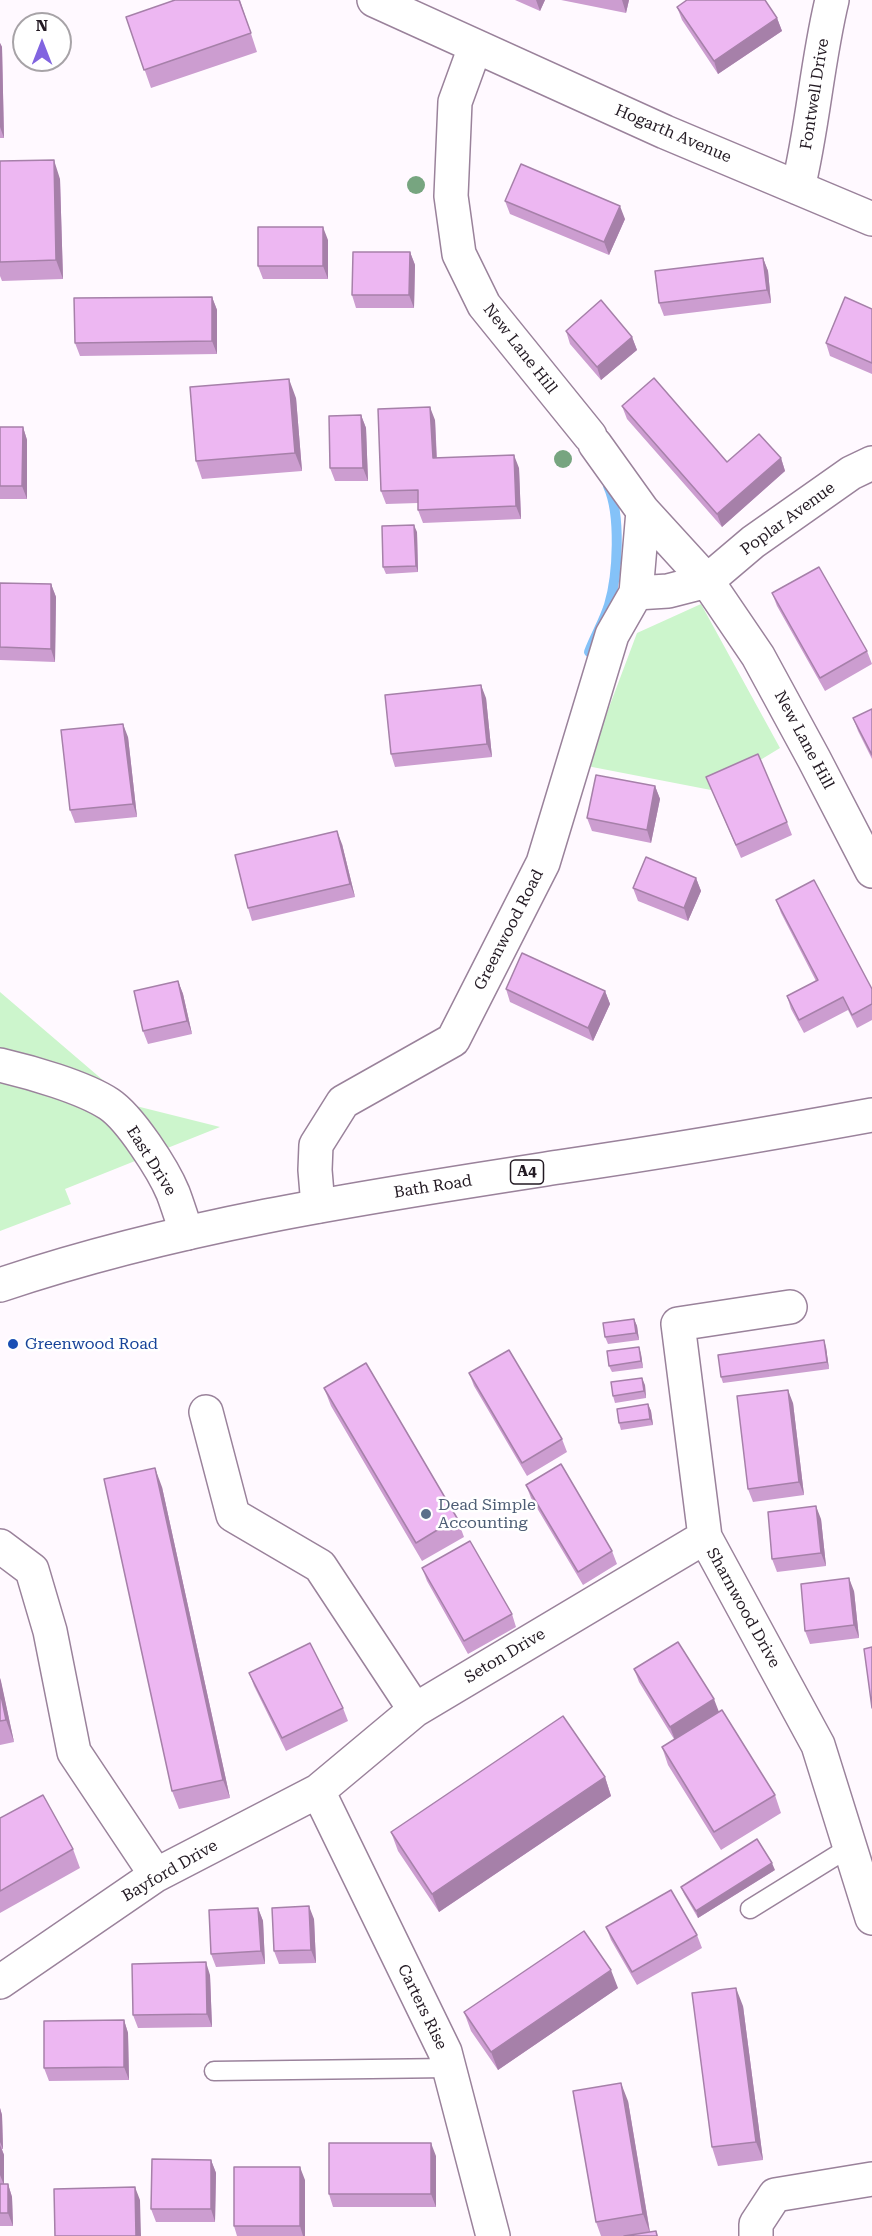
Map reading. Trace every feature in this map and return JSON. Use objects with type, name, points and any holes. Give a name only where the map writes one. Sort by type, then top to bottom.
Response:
[{"type":"street","points":[[374,0],[475,47]]},
{"type":"street","name":"Fontwell Drive","points":[[798,188],[806,156],[822,41],[832,0]]},
{"type":"street","name":"Hogarth Avenue","points":[[475,47],[665,132],[872,219]]},
{"type":"street","name":"New Lane Hill","points":[[475,47],[455,102],[452,196],[459,254],[484,305],[592,440],[643,511],[707,581],[758,656],[872,871]]},
{"type":"street","name":"Poplar Avenue","points":[[707,581],[753,542],[851,473],[872,463]]},
{"type":"street","name":"Greenwood Road","points":[[318,1206],[315,1170],[316,1145],[343,1102],[453,1040],[543,863],[612,635],[636,593],[643,511]]},
{"type":"street","points":[[636,593],[668,591],[707,581]]},
{"type":"street","name":"East Drive","points":[[1,1064],[90,1094],[110,1104],[137,1132],[173,1192],[186,1233]]},
{"type":"street","name":"Bath Road","points":[[0,1285],[136,1245],[318,1206],[799,1129],[872,1115]]},
{"type":"street","name":"Sharnwood Drive","points":[[790,1307],[678,1324],[705,1537],[818,1745],[872,1918]]},
{"type":"street","points":[[206,1412],[233,1515],[320,1566],[415,1710]]},
{"type":"street","name":"Seton Drive","points":[[318,1791],[415,1710],[705,1537]]},
{"type":"street","points":[[0,1546],[32,1570],[50,1631],[74,1752],[156,1875]]},
{"type":"street","name":"Bayford Drive","points":[[0,1982],[156,1875],[318,1791]]},
{"type":"street","name":"Carters Rise","points":[[318,1791],[445,2052],[493,2236]]},
{"type":"street","points":[[756,2236],[756,2224],[775,2195],[872,2179]]},
{"type":"lane","points":[[750,1909],[850,1847]]},
{"type":"lane","points":[[214,2072],[449,2068]]},
{"type":"green space","points":[[701,604],[780,748],[711,790],[587,766],[637,633]]},
{"type":"green space","points":[[0,992],[132,1105],[220,1127],[65,1189],[71,1204],[0,1231]]},
{"type":"building","points":[[175,0],[239,0],[251,33],[144,70],[126,17]]},
{"type":"building","points":[[687,0],[765,0],[777,18],[714,61],[677,7]]},
{"type":"building","points":[[54,160],[56,260],[0,262],[0,161]]},
{"type":"building","points":[[521,164],[620,206],[604,242],[505,201]]},
{"type":"building","points":[[258,227],[323,227],[323,266],[258,266]]},
{"type":"building","points":[[353,252],[410,252],[409,295],[352,295]]},
{"type":"building","points":[[763,258],[767,290],[659,303],[655,271]]},
{"type":"building","points":[[212,297],[212,341],[75,343],[74,298]]},
{"type":"building","points":[[845,297],[872,309],[872,363],[826,343]]},
{"type":"building","points":[[601,300],[632,337],[597,367],[566,331]]},
{"type":"building","points":[[654,378],[727,462],[759,434],[781,458],[717,514],[622,406]]},
{"type":"building","points":[[289,379],[295,453],[196,461],[190,387]]},
{"type":"building","points":[[430,407],[433,458],[514,455],[516,506],[418,510],[418,490],[381,491],[378,409]]},
{"type":"building","points":[[361,415],[363,468],[330,468],[329,416]]},
{"type":"building","points":[[0,427],[23,427],[22,486],[0,486]]},
{"type":"building","points":[[414,525],[416,566],[383,567],[382,526]]},
{"type":"building","points":[[819,567],[867,651],[820,678],[772,593]]},
{"type":"building","points":[[0,583],[51,584],[51,649],[0,647]]},
{"type":"building","points":[[481,685],[487,744],[391,754],[385,695]]},
{"type":"building","points":[[872,709],[872,755],[853,718]]},
{"type":"building","points":[[123,724],[133,804],[70,810],[61,730]]},
{"type":"building","points":[[758,754],[787,822],[736,845],[706,777]]},
{"type":"building","points":[[596,775],[655,786],[647,830],[587,818]]},
{"type":"building","points":[[337,831],[350,884],[248,908],[235,855]]},
{"type":"building","points":[[646,857],[696,878],[684,908],[633,888]]},
{"type":"building","points":[[814,880],[872,989],[872,1004],[852,1015],[843,997],[799,1020],[787,996],[818,980],[776,900]]},
{"type":"building","points":[[522,953],[605,991],[588,1028],[506,989]]},
{"type":"building","points":[[178,981],[187,1021],[143,1031],[134,991]]},
{"type":"building","points":[[634,1319],[636,1333],[605,1337],[603,1323]]},
{"type":"building","points":[[824,1340],[827,1362],[721,1377],[718,1355]]},
{"type":"building","points":[[639,1347],[641,1361],[609,1366],[607,1351]]},
{"type":"building","points":[[509,1350],[562,1439],[522,1463],[469,1373]]},
{"type":"building","points":[[366,1363],[457,1518],[416,1543],[324,1388]]},
{"type":"building","points":[[642,1378],[644,1391],[613,1396],[611,1382]]},
{"type":"building","points":[[788,1390],[799,1482],[748,1489],[737,1396]]},
{"type":"building","points":[[648,1404],[650,1419],[619,1423],[617,1409]]},
{"type":"building","points":[[561,1464],[612,1551],[578,1572],[526,1485]]},
{"type":"building","points":[[155,1468],[223,1780],[172,1791],[104,1479]]},
{"type":"building","points":[[816,1506],[821,1553],[772,1559],[768,1512]]},
{"type":"building","points":[[470,1541],[512,1614],[464,1641],[422,1568]]},
{"type":"building","points":[[849,1578],[854,1625],[805,1631],[801,1584]]},
{"type":"building","points":[[678,1642],[714,1699],[670,1727],[634,1669]]},
{"type":"building","points":[[310,1643],[343,1708],[282,1738],[249,1673]]},
{"type":"building","points":[[872,1647],[872,1708],[864,1649]]},
{"type":"building","points":[[0,1691],[6,1720],[0,1721]]},
{"type":"building","points":[[722,1710],[775,1795],[714,1832],[662,1747]]},
{"type":"building","points":[[563,1716],[605,1777],[432,1894],[391,1832]]},
{"type":"building","points":[[43,1795],[73,1849],[0,1891],[0,1818]]},
{"type":"building","points":[[757,1839],[772,1863],[696,1911],[681,1887]]},
{"type":"building","points":[[671,1890],[697,1935],[632,1972],[606,1927]]},
{"type":"building","points":[[309,1906],[311,1950],[274,1951],[272,1908]]},
{"type":"building","points":[[258,1908],[261,1951],[211,1954],[209,1910]]},
{"type":"building","points":[[584,1931],[611,1970],[491,2052],[464,2012]]},
{"type":"building","points":[[206,1962],[207,2014],[133,2015],[132,1964]]},
{"type":"building","points":[[736,1988],[756,2142],[712,2147],[692,1993]]},
{"type":"building","points":[[124,2020],[124,2067],[44,2068],[44,2021]]},
{"type":"building","points":[[621,2083],[643,2214],[596,2222],[573,2091]]},
{"type":"building","points":[[329,2143],[431,2143],[431,2194],[329,2194]]},
{"type":"building","points":[[152,2159],[211,2160],[211,2209],[151,2209]]},
{"type":"building","points":[[234,2167],[300,2167],[300,2226],[234,2226]]},
{"type":"building","points":[[0,2184],[8,2184],[8,2213],[0,2213]]},
{"type":"building","points":[[135,2187],[136,2236],[55,2236],[54,2189]]},
{"type":"building","points":[[656,2231],[657,2236],[624,2236]]},
{"type":"waterway","points":[[589,652],[609,605],[616,562],[615,512],[608,486]]},
{"type":"place","name":"Greenwood Road","points":[[13,1344]]},
{"type":"place","name":"Dead Simple Accounting","points":[[426,1514]]}]
